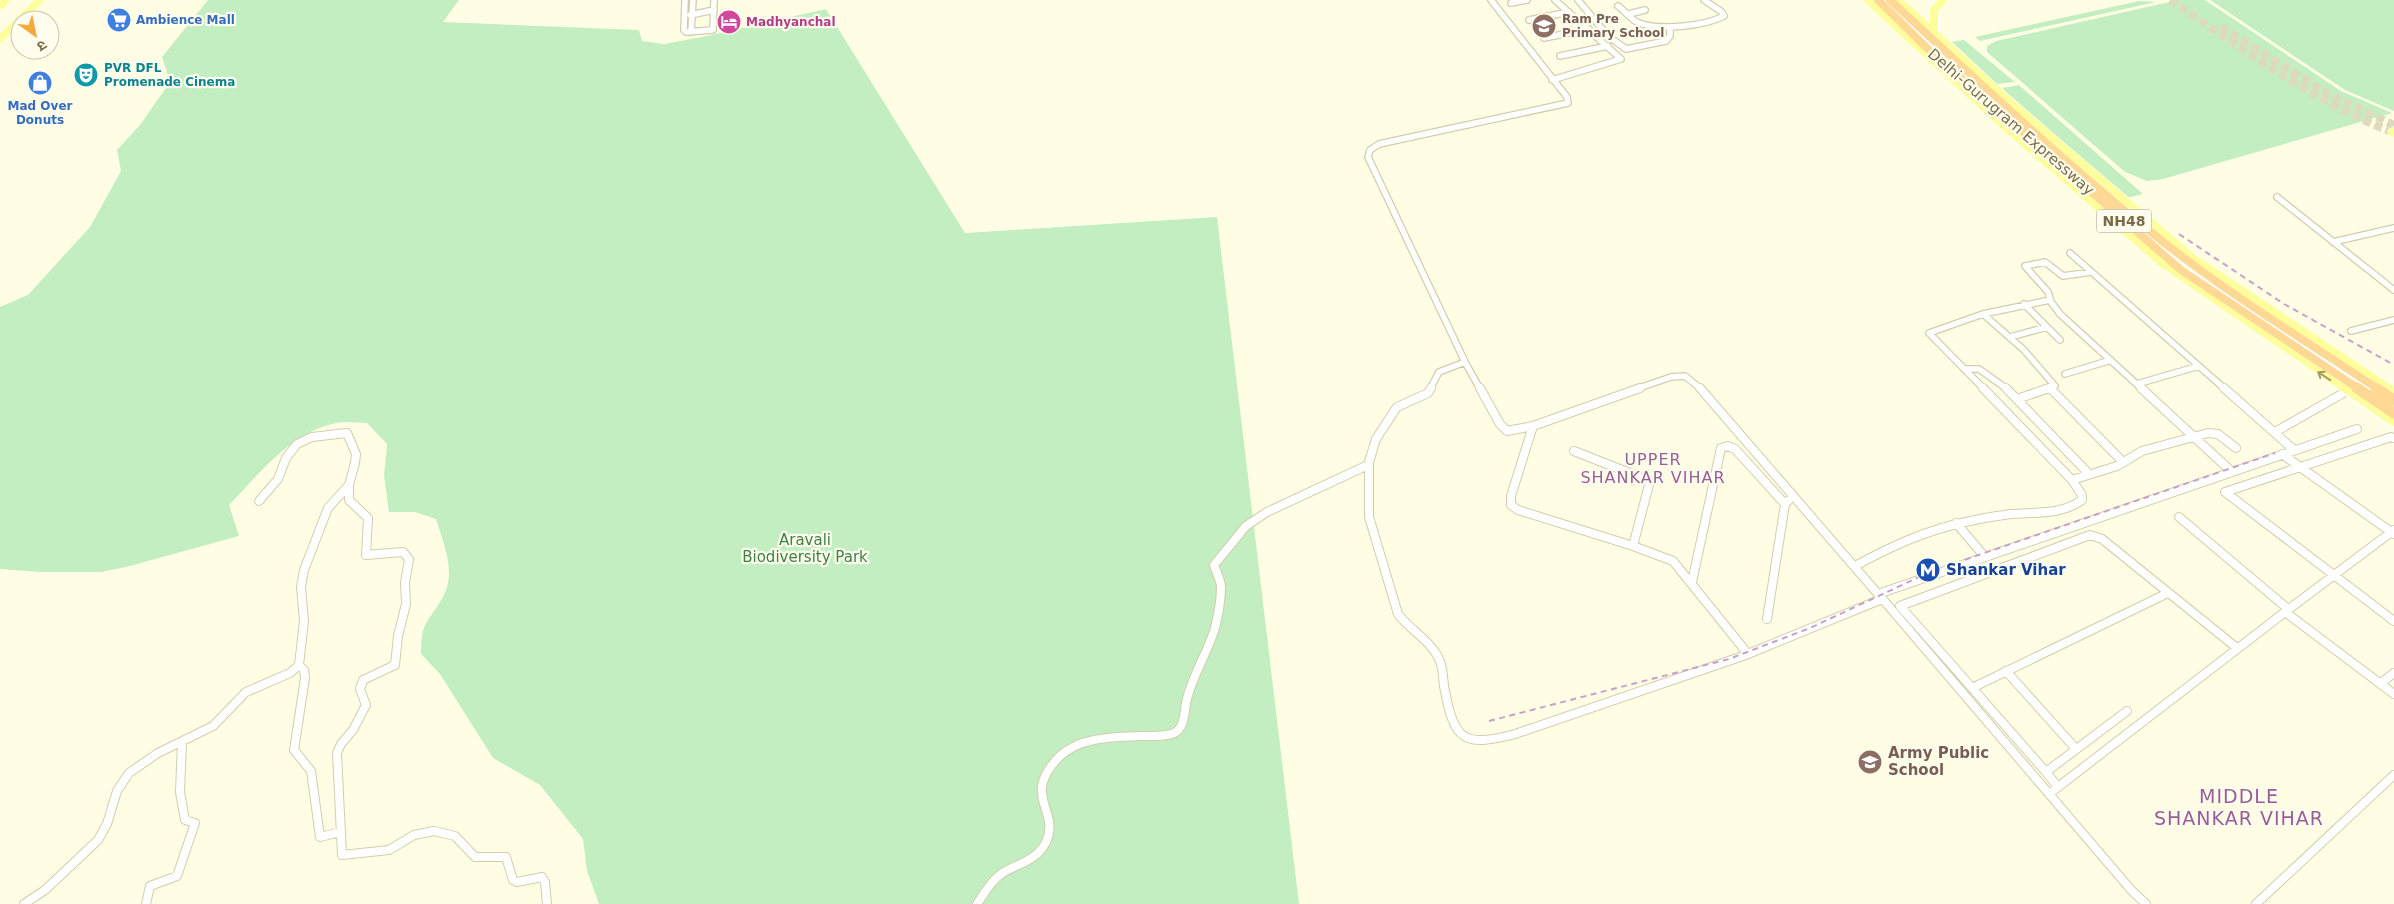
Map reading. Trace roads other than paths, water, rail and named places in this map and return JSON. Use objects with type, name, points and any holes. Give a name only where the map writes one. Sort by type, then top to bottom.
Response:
[{"type":"highway","name":"Delhi-Gurugram Expressway","points":[[1878,0],[1930,52],[2181,270],[2394,413]]},
{"type":"highway","name":"Delhi-Gurugram Expressway","points":[[1890,0],[2026,125],[2162,241],[2210,277],[2394,400]]},
{"type":"main road","points":[[32,10],[40,0]]},
{"type":"main road","points":[[0,39],[40,0]]},
{"type":"main road","points":[[1868,0],[2004,126],[2162,263],[2394,422]]},
{"type":"main road","points":[[1898,0],[2010,103],[2193,258],[2394,392]]},
{"type":"main road","points":[[1934,32],[1934,10],[1943,0]]},
{"type":"main road","points":[[0,45],[10,34]]},
{"type":"street","points":[[685,0],[684,31],[692,32],[713,30],[714,0]]},
{"type":"street","points":[[692,32],[693,0]]},
{"type":"street","points":[[1491,0],[1568,99],[1565,104],[1379,144],[1369,152],[1370,164],[1466,362],[1504,429],[1510,431],[1533,426],[1609,397],[1671,377],[1683,376],[1697,385],[1856,566],[2132,891],[2146,904]]},
{"type":"street","points":[[1511,3],[1527,0]]},
{"type":"street","points":[[1552,80],[1619,60],[1620,57],[1555,0]]},
{"type":"street","points":[[1578,0],[1608,36],[1628,50],[1666,41],[1669,38],[1670,27]]},
{"type":"street","points":[[1618,6],[1635,21],[1642,24],[1670,27],[1723,18],[1724,13],[1704,0]]},
{"type":"street","points":[[683,16],[714,10]]},
{"type":"street","points":[[1629,14],[1645,10]]},
{"type":"street","points":[[1529,20],[1569,12]]},
{"type":"street","points":[[1544,38],[1589,29]]},
{"type":"street","points":[[1560,56],[1608,46]]},
{"type":"street","points":[[2277,197],[2394,290]]},
{"type":"street","points":[[2333,242],[2394,228]]},
{"type":"street","points":[[2070,253],[2294,450]]},
{"type":"street","points":[[2091,272],[2063,276],[2046,262],[2026,266],[2048,292],[2050,300],[2060,314],[2232,472]]},
{"type":"street","points":[[1856,566],[1881,551],[1922,534],[1956,523],[2004,514],[2052,512],[2076,506],[2082,500],[2082,495],[2072,480],[1929,332],[1983,314],[2050,300]]},
{"type":"street","points":[[2024,304],[2060,340]]},
{"type":"street","points":[[1983,314],[2010,337],[2054,384],[2055,387],[2051,389],[2017,399]]},
{"type":"street","points":[[2351,331],[2394,320]]},
{"type":"street","points":[[2010,337],[2048,327]]},
{"type":"street","points":[[2065,374],[2111,360]]},
{"type":"street","points":[[1466,362],[1441,370],[1426,395],[1397,408],[1376,439],[1368,465],[1369,517],[1396,608],[1406,624],[1429,645],[1437,656],[1452,718],[1466,738],[1480,742],[1502,738],[1748,654],[1880,596],[2357,429]]},
{"type":"street","points":[[2137,384],[2199,366]]},
{"type":"street","points":[[1964,369],[1975,367],[1983,371],[2017,399],[2090,474]]},
{"type":"street","points":[[2051,389],[2123,462]]},
{"type":"street","points":[[2275,432],[2347,391]]},
{"type":"street","points":[[1533,426],[1511,496],[1511,505],[1518,510],[1633,546],[1671,560],[1692,582],[1748,654]]},
{"type":"street","points":[[259,501],[278,479],[286,458],[302,440],[345,433],[348,435],[357,459],[349,485],[349,502],[368,518],[366,555],[403,552],[409,559],[405,582],[406,604],[397,643],[395,664],[388,670],[363,680],[360,689],[366,706],[353,730],[341,744],[337,753],[341,795],[341,852],[344,856],[389,850],[423,832],[448,833],[460,840],[475,857],[506,857],[516,882],[542,877],[545,882],[547,904]]},
{"type":"street","points":[[2072,480],[2123,462],[2142,451],[2193,436],[2214,433],[2236,448]]},
{"type":"street","points":[[2394,438],[2391,437],[2226,493],[2394,621]]},
{"type":"street","points":[[1692,582],[1721,448],[1728,446],[1735,449],[1786,504]]},
{"type":"street","points":[[1574,451],[1650,481],[1633,546]]},
{"type":"street","points":[[2049,794],[2237,648],[2393,532],[2282,454]]},
{"type":"street","points":[[977,904],[996,878],[1031,859],[1047,842],[1050,827],[1041,793],[1042,781],[1054,760],[1063,751],[1091,741],[1166,735],[1176,732],[1182,726],[1188,698],[1215,628],[1222,586],[1214,565],[1246,526],[1267,512],[1301,495],[1368,465]]},
{"type":"street","points":[[24,904],[45,890],[98,840],[107,824],[116,791],[129,773],[155,754],[213,726],[233,703],[246,692],[290,673],[299,665],[302,653],[304,621],[301,587],[304,570],[328,508],[349,485]]},
{"type":"street","points":[[1767,618],[1786,504],[1795,498]]},
{"type":"street","points":[[2180,516],[2286,611],[2394,694]]},
{"type":"street","points":[[1956,523],[1984,558]]},
{"type":"street","points":[[2058,786],[1902,610],[1902,604],[2090,535],[2102,539],[2237,648]]},
{"type":"street","points":[[1972,688],[2168,593]]},
{"type":"street","points":[[299,665],[304,670],[305,678],[294,750],[311,771],[320,837],[341,832]]},
{"type":"street","points":[[2006,671],[2076,749]]},
{"type":"street","points":[[2380,684],[2394,673]]},
{"type":"street","points":[[2046,772],[2127,711]]},
{"type":"street","points":[[146,904],[150,886],[177,876],[195,823],[185,820],[180,792],[182,742]]},
{"type":"street","points":[[2256,904],[2394,775]]},
{"type":"tunnel","points":[[2170,0],[2305,89],[2333,105],[2392,132]]},
{"type":"tunnel","points":[[2221,27],[2327,93],[2394,125]]},
{"type":"railway","points":[[2179,234],[2284,304],[2394,365]]},
{"type":"railway","points":[[1489,721],[1729,659],[1810,628],[1932,571],[2275,453]]},
{"type":"place","name":"Ambience Mall","points":[[119,20]]},
{"type":"place","name":"Madhyanchal","points":[[729,22]]},
{"type":"place","name":"Ram Pre Primary School","points":[[1544,26]]},
{"type":"place","name":"PVR DFL Promenade Cinema","points":[[86,75]]},
{"type":"place","name":"Mad Over Donuts","points":[[40,83]]},
{"type":"place","name":"Shankar Vihar","points":[[1928,570]]},
{"type":"place","name":"Army Public School","points":[[1870,762]]},
{"type":"district","name":"UPPER SHANKAR VIHAR","points":[[1653,468]]},
{"type":"district","name":"MIDDLE SHANKAR VIHAR","points":[[2239,807]]},
{"type":"park label","name":"Aravali Biodiversity Park","points":[[805,548]]}]
